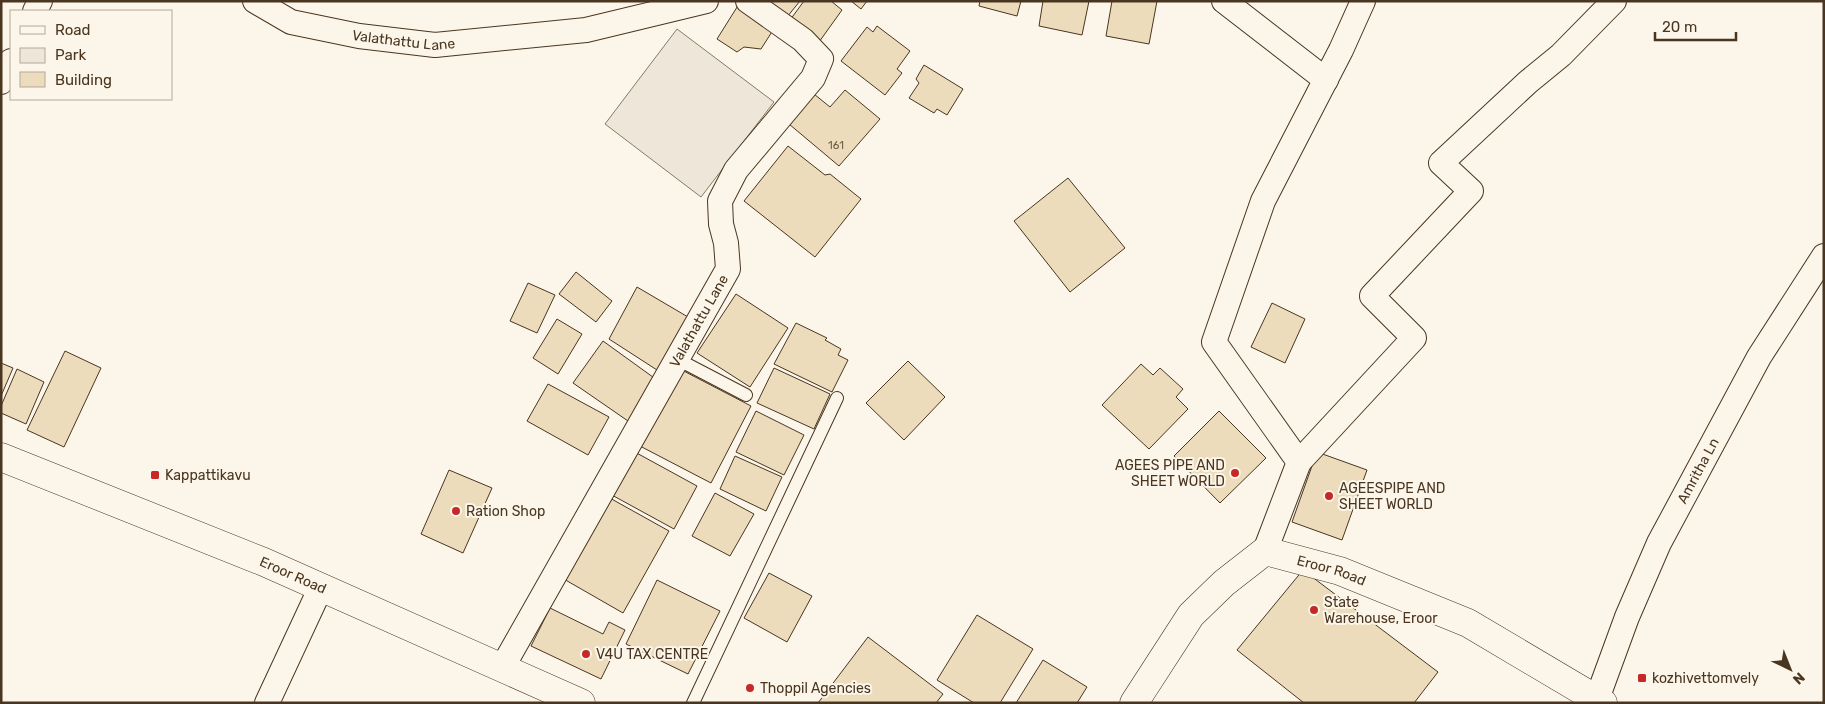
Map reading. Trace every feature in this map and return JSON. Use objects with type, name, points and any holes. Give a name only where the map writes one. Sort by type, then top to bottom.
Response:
[{"type":"main road","name":"Eroor Road","points":[[1,457],[264,562],[581,703]]},
{"type":"main road","name":"Eroor Road","points":[[1265,551],[1340,571],[1468,622],[1600,701]]},
{"type":"main road","points":[[1134,703],[1191,615],[1224,583],[1265,551]]},
{"type":"street","name":"Valathattu Lane","points":[[255,1],[291,22],[359,36],[435,45],[586,30],[706,1]]},
{"type":"street","name":"Valathattu Lane","points":[[502,668],[728,269],[726,243],[721,224],[720,201],[736,170],[813,78],[821,59],[803,40],[748,1]]},
{"type":"street","points":[[1224,1],[1326,80]]},
{"type":"street","points":[[1299,462],[1214,342],[1263,201],[1326,80],[1363,1]]},
{"type":"street","points":[[1265,551],[1299,462],[1414,338],[1372,296],[1471,191],[1441,163],[1528,82],[1561,55],[1614,1]]},
{"type":"street","points":[[1,82],[10,63]]},
{"type":"street","name":"Amritha Ln","points":[[1600,701],[1627,617],[1658,543],[1759,357],[1824,256]]},
{"type":"street","points":[[267,703],[320,588]]},
{"type":"lane","points":[[677,359],[746,395]]},
{"type":"lane","points":[[693,703],[836,398]]},
{"type":"green space","points":[[677,29],[774,102],[701,197],[605,124]]},
{"type":"building","points":[[767,1],[800,1],[787,17]]},
{"type":"building","points":[[804,1],[831,1],[842,10],[819,42],[790,20]]},
{"type":"building","points":[[851,1],[867,1],[861,9]]},
{"type":"building","points":[[980,1],[1021,1],[1017,16],[979,6]]},
{"type":"building","points":[[1043,1],[1089,1],[1082,35],[1039,26]]},
{"type":"building","points":[[1112,1],[1157,1],[1149,44],[1106,36]]},
{"type":"building","points":[[739,4],[775,27],[761,49],[744,47],[737,52],[717,39]]},
{"type":"building","points":[[877,26],[910,51],[897,69],[902,73],[885,95],[841,61],[867,27],[873,32]]},
{"type":"building","points":[[924,65],[963,89],[947,115],[937,109],[934,113],[909,98],[919,83],[916,79]]},
{"type":"building","points":[[845,90],[880,119],[839,166],[789,124],[814,94],[830,107]]},
{"type":"building","points":[[788,146],[825,175],[830,174],[861,199],[815,257],[744,201]]},
{"type":"building","points":[[1068,178],[1125,248],[1070,292],[1014,221]]},
{"type":"building","points":[[576,272],[612,301],[596,322],[559,294]]},
{"type":"building","points":[[528,283],[555,295],[537,333],[510,321]]},
{"type":"building","points":[[637,287],[688,317],[657,370],[609,339]]},
{"type":"building","points":[[736,294],[788,328],[750,387],[697,353]]},
{"type":"building","points":[[1272,303],[1305,319],[1285,363],[1251,347]]},
{"type":"building","points":[[557,319],[582,334],[558,374],[533,358]]},
{"type":"building","points":[[796,323],[827,338],[825,340],[841,349],[838,355],[848,360],[832,392],[774,364]]},
{"type":"building","points":[[603,341],[657,380],[628,421],[573,383]]},
{"type":"building","points":[[65,351],[101,368],[64,447],[27,430]]},
{"type":"building","points":[[908,361],[945,397],[904,440],[866,403]]},
{"type":"building","points":[[1,363],[13,368],[1,396]]},
{"type":"building","points":[[1141,364],[1153,375],[1160,368],[1183,389],[1176,397],[1188,409],[1149,449],[1102,405]]},
{"type":"building","points":[[678,368],[751,406],[711,483],[638,445]]},
{"type":"building","points":[[774,368],[830,394],[814,429],[757,403]]},
{"type":"building","points":[[17,369],[44,382],[26,424],[1,413],[1,406]]},
{"type":"building","points":[[548,384],[609,417],[588,455],[527,421]]},
{"type":"building","points":[[756,411],[804,435],[784,475],[736,452]]},
{"type":"building","points":[[1219,411],[1266,458],[1220,503],[1174,456]]},
{"type":"building","points":[[633,451],[697,486],[674,529],[610,494]]},
{"type":"building","name":"AGEESPIPE AND SHEET WORLD","points":[[1317,452],[1367,470],[1342,540],[1292,522]]},
{"type":"building","points":[[735,456],[782,477],[766,511],[720,489]]},
{"type":"building","name":"Ration Shop","points":[[449,470],[492,488],[463,553],[421,534]]},
{"type":"building","points":[[715,493],[754,514],[730,556],[692,536]]},
{"type":"building","points":[[608,497],[669,531],[623,613],[562,578]]},
{"type":"building","name":"State Warehouse, Eroor","points":[[1303,570],[1438,672],[1414,703],[1304,703],[1237,650]]},
{"type":"building","points":[[769,573],[812,596],[787,642],[744,618]]},
{"type":"building","points":[[657,580],[720,611],[688,674],[626,644]]},
{"type":"building","points":[[550,608],[603,634],[609,622],[625,630],[601,679],[531,646]]},
{"type":"building","points":[[977,615],[1033,649],[1000,703],[974,703],[937,680]]},
{"type":"building","points":[[868,637],[943,694],[936,703],[818,703]]},
{"type":"building","points":[[1043,660],[1087,687],[1077,703],[1016,703]]},
{"type":"place","name":"AGEES PIPE AND SHEET WORLD","points":[[1235,473]]},
{"type":"place","name":"Kappattikavu","points":[[155,475]]},
{"type":"place","name":"AGEESPIPE AND SHEET WORLD","points":[[1329,496]]},
{"type":"place","name":"Ration Shop","points":[[456,511]]},
{"type":"place","name":"State Warehouse, Eroor","points":[[1314,610]]},
{"type":"place","name":"V4U TAX CENTRE","points":[[586,654]]},
{"type":"place","name":"kozhivettomvely","points":[[1642,678]]},
{"type":"place","name":"Thoppil Agencies","points":[[750,688]]}]
